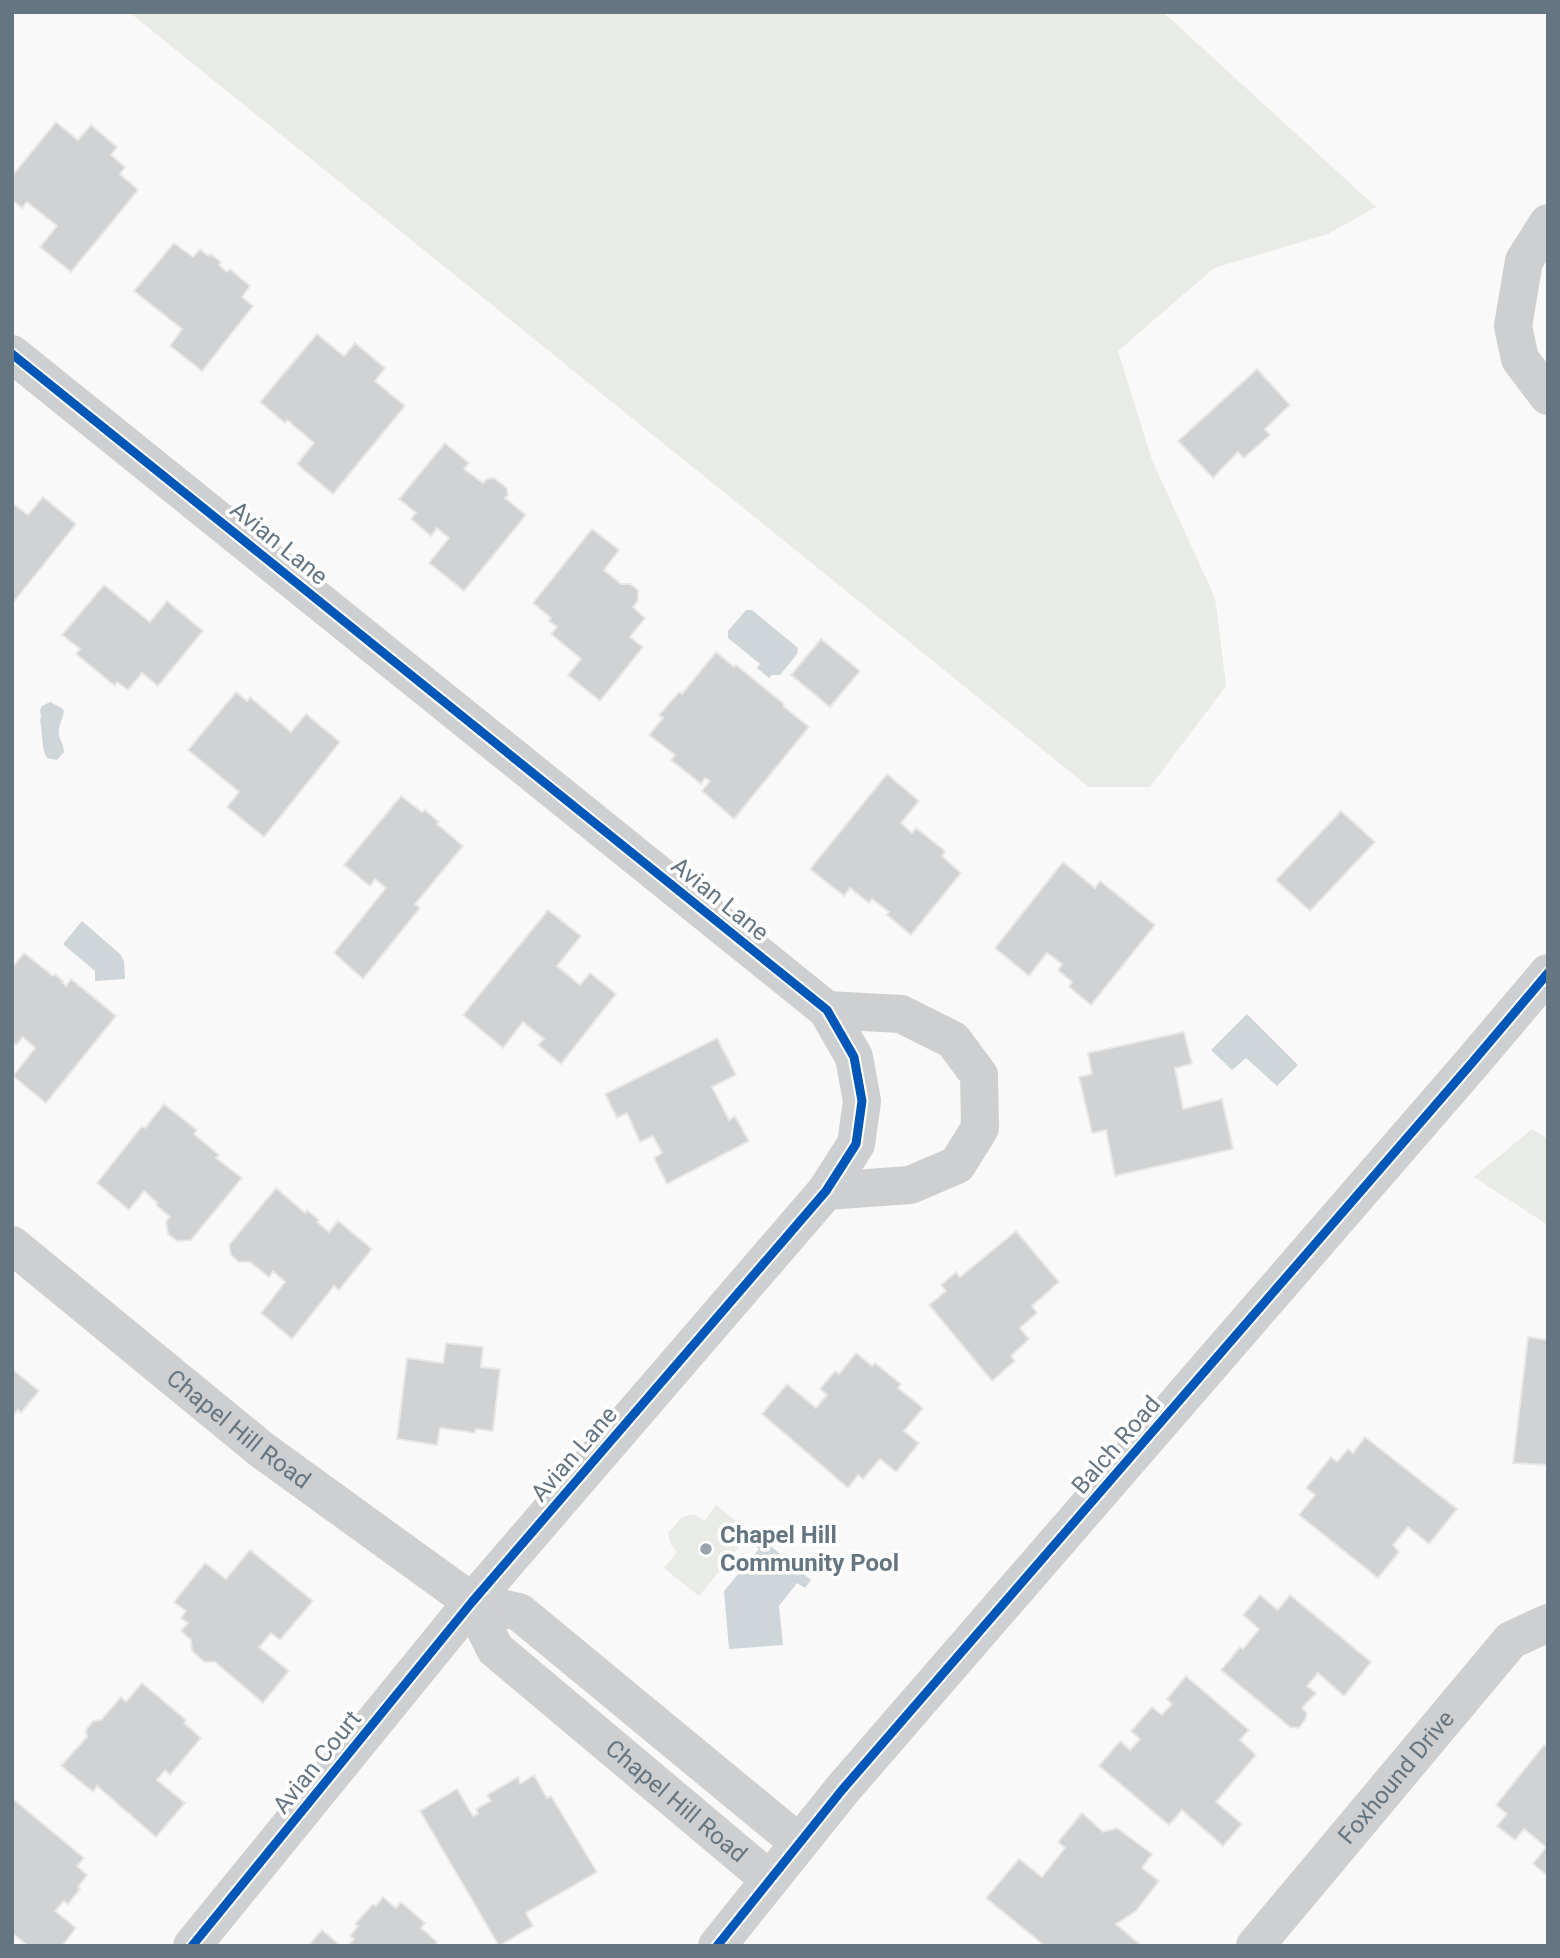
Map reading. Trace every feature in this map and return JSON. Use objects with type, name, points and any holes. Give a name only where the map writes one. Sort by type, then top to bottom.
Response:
[{"type":"street","points":[[1548,223],[1524,261],[1513,326],[1520,359],[1548,396]]},
{"type":"street","name":"Avian Lane","points":[[12,354],[827,1010],[854,1057],[862,1101],[856,1144],[826,1191],[472,1602]]},
{"type":"street","name":"Balch Road","points":[[717,1946],[860,1769],[1548,973]]},
{"type":"street","points":[[826,1191],[910,1185],[957,1165],[981,1128],[979,1074],[953,1040],[901,1014],[827,1010]]},
{"type":"street","name":"Chapel Hill Road","points":[[12,1245],[262,1450],[472,1602],[519,1612],[799,1843]]},
{"type":"street","name":"Chapel Hill Road","points":[[472,1602],[495,1649],[769,1880]]},
{"type":"street","name":"Avian Court","points":[[192,1946],[472,1602]]},
{"type":"street","name":"Foxhound Drive","points":[[1255,1946],[1511,1640],[1548,1623]]},
{"type":"shaded area","points":[[129,12],[1163,12],[1376,207],[1328,234],[1214,268],[1118,351],[1152,460],[1215,598],[1226,686],[1150,787],[1089,787]]},
{"type":"shaded area","points":[[746,610],[752,610],[798,648],[797,654],[780,675],[772,675],[769,678],[757,668],[760,664],[728,638],[728,631]]},
{"type":"shaded area","points":[[50,702],[64,711],[59,732],[64,752],[57,760],[47,758],[43,745],[40,710]]},
{"type":"shaded area","points":[[82,921],[120,954],[124,961],[125,979],[95,981],[95,971],[63,944]]},
{"type":"shaded area","points":[[1247,1014],[1298,1065],[1277,1086],[1246,1058],[1232,1070],[1211,1050]]},
{"type":"shaded area","points":[[1532,1129],[1548,1139],[1548,1225],[1474,1177]]},
{"type":"shaded area","name":"Chapel Hill Community Pool","points":[[716,1505],[750,1533],[699,1596],[664,1568],[677,1552],[671,1545],[668,1533],[682,1517],[694,1514],[704,1521]]},
{"type":"shaded area","points":[[760,1537],[811,1580],[805,1588],[797,1583],[779,1606],[783,1645],[729,1649],[724,1591],[759,1549],[754,1544]]},
{"type":"building","points":[[56,122],[78,140],[91,125],[117,147],[111,155],[125,167],[120,174],[138,190],[71,272],[40,247],[57,226],[27,202],[22,208],[12,200],[12,176]]},
{"type":"building","points":[[174,243],[193,257],[200,249],[208,256],[210,254],[221,262],[219,265],[227,272],[230,269],[250,286],[242,297],[253,306],[202,371],[170,346],[182,329],[134,291]]},
{"type":"building","points":[[317,334],[344,356],[355,343],[385,368],[375,381],[405,406],[333,494],[297,464],[314,443],[260,402]]},
{"type":"building","points":[[1257,369],[1290,405],[1265,429],[1270,435],[1244,458],[1238,452],[1213,478],[1178,441]]},
{"type":"building","points":[[445,443],[469,463],[464,469],[483,483],[494,478],[507,488],[508,495],[505,498],[526,515],[464,591],[429,563],[449,538],[437,528],[431,536],[411,519],[416,513],[399,499]]},
{"type":"building","points":[[43,497],[76,524],[12,604],[12,503],[28,515]]},
{"type":"building","points":[[592,529],[619,550],[604,570],[621,584],[630,584],[638,590],[638,601],[633,607],[645,618],[630,637],[643,647],[600,701],[568,675],[581,659],[551,634],[557,627],[549,621],[551,618],[533,603]]},
{"type":"building","points":[[104,585],[150,622],[167,601],[203,631],[158,686],[142,673],[128,690],[117,682],[115,686],[76,654],[80,649],[62,635]]},
{"type":"building","points":[[821,639],[860,671],[830,707],[791,675]]},
{"type":"building","points":[[716,652],[734,667],[736,665],[809,727],[734,819],[702,791],[710,781],[705,778],[701,784],[671,760],[675,755],[649,735],[663,718],[659,715],[679,692],[682,694]]},
{"type":"building","points":[[236,692],[247,701],[250,697],[291,732],[306,714],[340,742],[264,837],[227,807],[239,792],[188,750]]},
{"type":"building","points":[[887,774],[919,801],[901,823],[912,833],[916,828],[945,851],[942,856],[961,873],[911,935],[872,899],[869,903],[850,888],[844,896],[810,869]]},
{"type":"building","points":[[401,796],[422,812],[425,810],[463,846],[415,904],[420,908],[363,979],[334,953],[386,888],[375,879],[370,886],[344,865]]},
{"type":"building","points":[[1341,811],[1375,842],[1310,911],[1276,880]]},
{"type":"building","points":[[1063,862],[1095,888],[1100,881],[1155,925],[1091,1005],[1069,987],[1072,982],[1058,970],[1062,964],[1047,953],[1029,976],[995,948]]},
{"type":"building","points":[[548,910],[581,936],[557,966],[580,985],[590,973],[616,994],[561,1064],[538,1045],[544,1039],[523,1022],[503,1048],[463,1015]]},
{"type":"building","points":[[24,953],[53,976],[55,974],[66,986],[71,979],[116,1016],[46,1103],[13,1076],[35,1048],[23,1037],[16,1045],[12,1041],[12,968]]},
{"type":"building","points":[[1184,1032],[1192,1064],[1175,1068],[1183,1109],[1222,1099],[1233,1149],[1115,1176],[1106,1130],[1092,1133],[1079,1077],[1092,1074],[1088,1053]]},
{"type":"building","points":[[717,1038],[736,1075],[712,1087],[729,1120],[735,1116],[749,1141],[667,1184],[654,1158],[662,1153],[653,1136],[640,1142],[627,1113],[617,1118],[605,1094]]},
{"type":"building","points":[[164,1104],[197,1130],[194,1134],[219,1155],[216,1158],[242,1178],[191,1240],[177,1241],[168,1234],[166,1222],[170,1217],[144,1191],[129,1210],[97,1183],[142,1126],[145,1128]]},
{"type":"building","points":[[276,1188],[305,1213],[307,1210],[329,1232],[338,1221],[372,1249],[339,1290],[334,1286],[292,1339],[261,1313],[285,1282],[273,1271],[269,1277],[250,1262],[239,1262],[231,1255],[229,1245]]},
{"type":"building","points":[[1016,1231],[1059,1282],[1032,1306],[1037,1313],[1020,1328],[1029,1339],[1011,1356],[1015,1361],[992,1381],[929,1305],[946,1291],[941,1285],[956,1272],[960,1277]]},
{"type":"building","points":[[1528,1337],[1548,1340],[1548,1465],[1513,1463]]},
{"type":"building","points":[[446,1343],[483,1347],[481,1367],[500,1369],[493,1431],[476,1429],[475,1433],[440,1428],[437,1445],[397,1439],[407,1358],[443,1363]]},
{"type":"building","points":[[856,1353],[872,1366],[875,1363],[901,1384],[898,1388],[923,1408],[904,1431],[919,1443],[896,1472],[880,1459],[863,1479],[858,1475],[848,1488],[762,1414],[787,1384],[816,1408],[827,1395],[820,1389],[835,1371],[839,1374]]},
{"type":"building","points":[[12,1369],[39,1391],[21,1413],[18,1410],[12,1417]]},
{"type":"building","points":[[1365,1437],[1457,1509],[1429,1544],[1408,1527],[1393,1545],[1399,1552],[1378,1578],[1299,1515],[1315,1495],[1306,1488],[1331,1457],[1337,1462],[1348,1449],[1353,1453]]},
{"type":"building","points":[[250,1550],[313,1601],[280,1640],[271,1633],[259,1647],[289,1671],[263,1703],[215,1662],[204,1662],[192,1651],[191,1640],[181,1631],[188,1623],[181,1618],[186,1611],[174,1602],[205,1563],[226,1579]]},
{"type":"building","points":[[1260,1595],[1278,1610],[1290,1595],[1371,1662],[1344,1696],[1318,1673],[1307,1686],[1316,1693],[1302,1708],[1307,1713],[1299,1728],[1290,1727],[1221,1670],[1259,1629],[1243,1615]]},
{"type":"building","points":[[1186,1676],[1249,1730],[1240,1740],[1256,1755],[1216,1802],[1242,1824],[1223,1846],[1182,1810],[1169,1825],[1099,1766],[1120,1741],[1130,1750],[1140,1739],[1131,1731],[1152,1707],[1162,1715],[1172,1704],[1167,1699]]},
{"type":"building","points":[[142,1683],[186,1720],[184,1723],[201,1738],[170,1775],[165,1770],[157,1780],[185,1803],[156,1837],[97,1786],[93,1792],[61,1766],[87,1737],[86,1730],[93,1721],[101,1720],[121,1697],[126,1702]]},
{"type":"building","points":[[1544,1745],[1548,1748],[1548,1876],[1533,1864],[1546,1847],[1524,1829],[1515,1840],[1497,1826],[1507,1814],[1496,1805]]},
{"type":"building","points":[[534,1775],[547,1798],[551,1796],[597,1872],[526,1913],[533,1926],[499,1946],[420,1811],[457,1789],[473,1816],[478,1813],[476,1809],[491,1801],[487,1795],[518,1777],[520,1784]]},
{"type":"building","points":[[13,1799],[84,1858],[77,1866],[87,1875],[78,1887],[80,1889],[68,1904],[64,1901],[55,1911],[76,1928],[62,1946],[28,1946],[12,1933]]},
{"type":"building","points":[[1082,1813],[1103,1832],[1117,1828],[1152,1854],[1142,1868],[1159,1881],[1136,1911],[1116,1924],[1142,1946],[1045,1946],[986,1898],[1019,1859],[1042,1877],[1065,1848],[1058,1842]]},
{"type":"building","points":[[383,1897],[396,1908],[401,1902],[425,1923],[421,1928],[437,1942],[435,1946],[348,1946],[354,1939],[350,1936],[358,1926],[355,1924]]},
{"type":"building","points":[[322,1930],[341,1946],[308,1946]]},
{"type":"cycle path","points":[[12,354],[827,1010],[854,1057],[862,1101],[856,1144],[826,1191],[472,1602],[192,1946]]},
{"type":"cycle path","points":[[717,1946],[842,1790],[1548,973]]},
{"type":"place","name":"Chapel Hill Community Pool","points":[[706,1549]]}]
